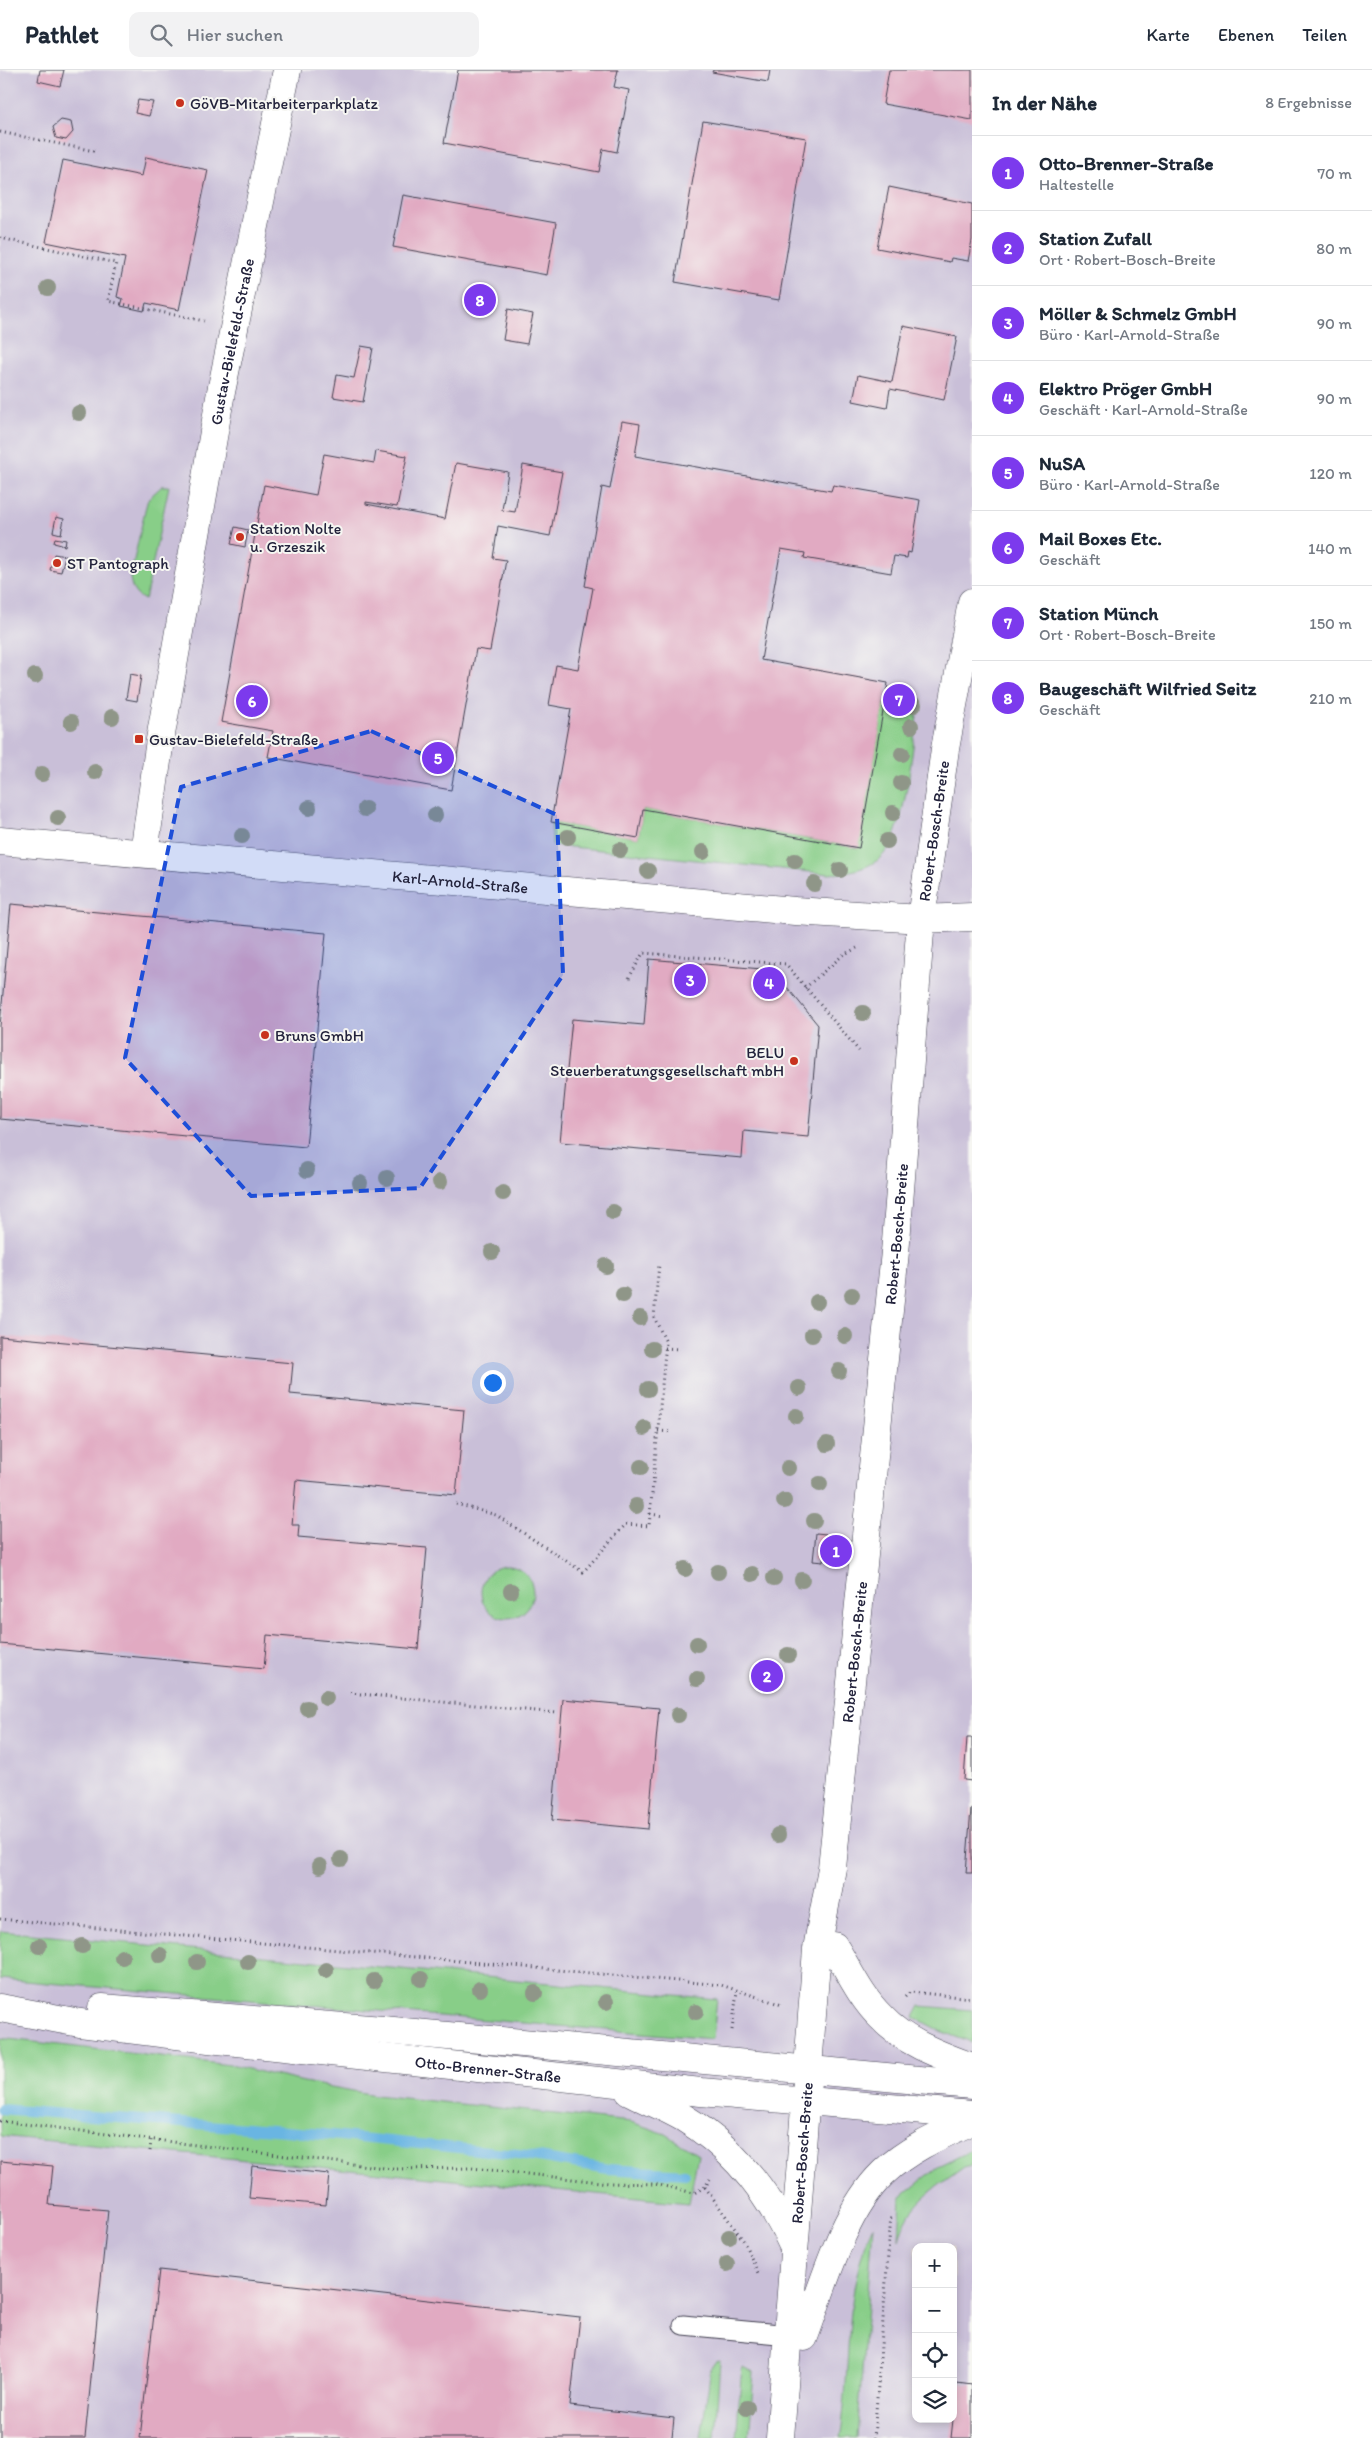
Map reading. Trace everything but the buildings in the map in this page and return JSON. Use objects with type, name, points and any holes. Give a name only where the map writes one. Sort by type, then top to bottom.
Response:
[{"type":"street","name":"Gustav-Bielefeld-Straße","points":[[144,853],[161,730],[234,328],[287,70]]},
{"type":"street","name":"Robert-Bosch-Breite","points":[[816,2069],[812,2014],[817,1949],[832,1868],[896,1242],[921,919],[945,749],[972,602]]},
{"type":"street","name":"Karl-Arnold-Straße","points":[[0,842],[795,911],[921,919],[972,917]]},
{"type":"street","name":"Robert-Bosch-Breite","points":[[780,2438],[796,2336],[816,2069],[834,1946],[832,1868]]},
{"type":"street","points":[[834,1946],[880,2017],[902,2034],[929,2050],[972,2067]]},
{"type":"street","name":"Otto-Brenner-Straße","points":[[3,2008],[80,2007],[383,2030],[972,2085]]},
{"type":"street","name":"Otto-Brenner-Straße","points":[[3,2008],[100,2026],[612,2083],[972,2115]]},
{"type":"street","points":[[612,2083],[684,2118],[706,2132],[728,2152],[766,2194],[794,2248]]},
{"type":"street","name":"Robert-Bosch-Breite","points":[[796,2438],[794,2248],[814,2102]]},
{"type":"street","points":[[796,2336],[844,2232],[865,2197],[883,2173],[920,2146],[972,2121]]},
{"type":"lane","points":[[684,2325],[796,2336]]},
{"type":"path","points":[[0,132],[94,151]]},
{"type":"path","points":[[0,238],[116,263],[108,301],[234,328]]},
{"type":"path","points":[[629,978],[643,953],[786,964],[859,1051]]},
{"type":"path","points":[[456,1504],[496,1515],[583,1572],[626,1524],[649,1526],[666,1342],[654,1317],[659,1264]]},
{"type":"path","points":[[665,1348],[680,1349]]},
{"type":"path","points":[[658,1431],[672,1432]]},
{"type":"path","points":[[650,1514],[664,1516]]},
{"type":"path","points":[[350,1694],[557,1713]]},
{"type":"path","points":[[0,1919],[721,1985],[812,2014]]},
{"type":"path","points":[[0,2121],[393,2169],[472,2168],[609,2183],[654,2184],[694,2194],[705,2187],[742,2240]]},
{"type":"path","points":[[150,2151],[151,2140]]},
{"type":"path","points":[[874,2438],[893,2194],[883,2173]]},
{"type":"highlighted area","points":[[371,731],[557,815],[563,975],[420,1188],[251,1196],[125,1058],[181,787]]},
{"type":"shaded area","points":[[0,70],[972,70],[972,2438],[0,2438]]},
{"type":"green space","points":[[162,486],[169,486],[145,600],[134,591],[130,578],[148,499]]},
{"type":"green space","points":[[884,704],[918,709],[907,790],[896,832],[888,848],[878,860],[867,866],[830,874],[552,845],[551,822],[638,838],[643,809],[858,848]]},
{"type":"green space","points":[[507,1566],[517,1568],[525,1574],[531,1582],[533,1592],[531,1602],[525,1610],[517,1616],[507,1618],[497,1616],[489,1610],[483,1602],[481,1592],[483,1582],[489,1574],[497,1568]]},
{"type":"green space","points":[[0,1931],[717,1999],[713,2039],[0,1979]]},
{"type":"green space","points":[[920,2006],[972,2010],[972,2043],[940,2031],[914,2017]]},
{"type":"green space","points":[[0,2038],[230,2065],[304,2082],[375,2095],[631,2122],[666,2134],[698,2154],[689,2203],[0,2136]]},
{"type":"green space","points":[[972,2150],[972,2165],[964,2167],[924,2198],[909,2216],[899,2240],[901,2197],[938,2167]]},
{"type":"green space","points":[[873,2226],[857,2438],[840,2438],[844,2412],[849,2330],[856,2276],[863,2250]]},
{"type":"green space","points":[[720,2360],[715,2438],[701,2438],[711,2367],[715,2361]]},
{"type":"green space","points":[[742,2367],[754,2372],[749,2438],[736,2438]]},
{"type":"waterway","points":[[0,2109],[311,2133],[527,2155],[608,2169],[685,2174]]},
{"type":"place","name":"GöVB-Mitarbeiterparkplatz","points":[[180,103]]},
{"type":"place","name":"Baugeschäft Wilfried Seitz","points":[[480,300]]},
{"type":"place","name":"Station Nolte u. Grzeszik","points":[[240,537]]},
{"type":"place","name":"ST Pantograph","points":[[57,563]]},
{"type":"place","name":"Station Münch","points":[[899,700]]},
{"type":"place","name":"Mail Boxes Etc.","points":[[252,701]]},
{"type":"place","name":"Gustav-Bielefeld-Straße","points":[[139,739]]},
{"type":"place","name":"NuSA","points":[[438,758]]},
{"type":"place","name":"Möller & Schmelz GmbH","points":[[690,980]]},
{"type":"place","name":"Elektro Pröger GmbH","points":[[769,983]]},
{"type":"place","name":"Bruns GmbH","points":[[265,1035]]},
{"type":"place","name":"BELU Steuerberatungsgesellschaft mbH","points":[[794,1061]]},
{"type":"place","name":"Otto-Brenner-Straße","points":[[836,1551]]},
{"type":"place","name":"Station Zufall","points":[[767,1676]]}]
